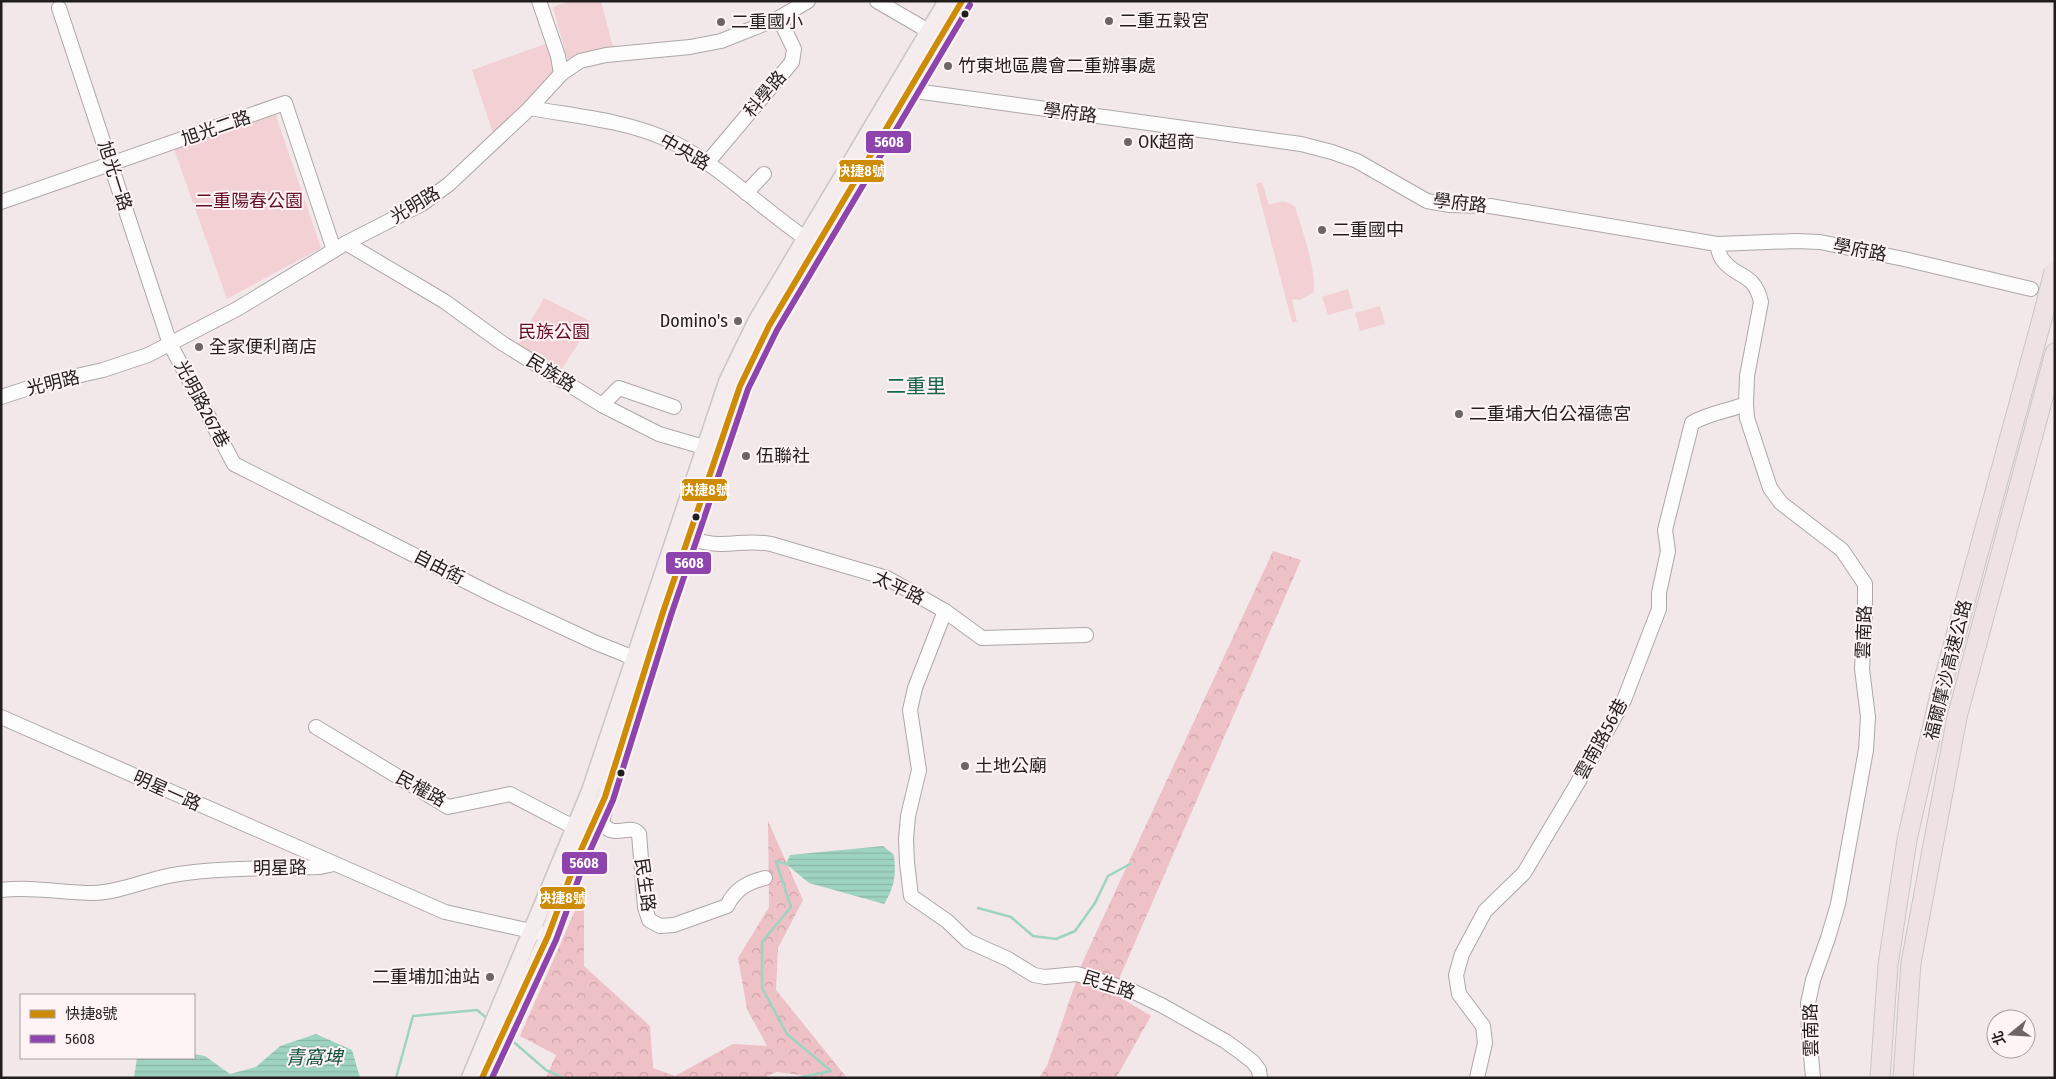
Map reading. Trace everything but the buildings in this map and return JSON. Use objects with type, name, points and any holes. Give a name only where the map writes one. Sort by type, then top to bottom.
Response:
[{"type":"highway","name":"福爾摩沙高速公路","points":[[1880,1078],[1888,965],[1908,840],[1943,685],[2054,270]]},
{"type":"highway","name":"福爾摩沙高速公路","points":[[1903,1078],[1911,962],[1957,717],[2055,353]]},
{"type":"main road","points":[[470,1078],[532,930],[582,832],[598,794],[711,448],[727,382],[757,320],[811,242],[934,34],[947,1]]},
{"type":"main road","points":[[934,34],[962,1]]},
{"type":"main road","points":[[482,1078],[548,936],[576,861],[582,832]]},
{"type":"street","points":[[539,1],[558,56],[561,74]]},
{"type":"street","name":"光明路","points":[[1,397],[42,384],[103,370],[148,355],[237,309],[340,246],[422,204],[449,184],[530,108],[561,74],[580,61],[606,54],[690,47],[722,41],[779,18],[808,1]]},
{"type":"street","points":[[877,1],[934,34]]},
{"type":"street","name":"旭光一路","points":[[60,8],[170,344]]},
{"type":"street","name":"科學路","points":[[707,163],[792,62],[794,49],[779,18]]},
{"type":"street","name":"學府路","points":[[903,87],[1301,144],[1357,161],[1427,201],[1439,204],[1490,206],[1716,244],[1796,240],[1820,242],[1904,259],[2031,289]]},
{"type":"street","name":"旭光二路","points":[[1,202],[286,103],[340,246]]},
{"type":"street","name":"中央路","points":[[530,108],[637,128],[666,138],[707,163],[811,242]]},
{"type":"street","points":[[746,193],[764,174]]},
{"type":"street","name":"雲南路","points":[[1716,244],[1722,259],[1754,283],[1759,291],[1762,302],[1747,376],[1746,404],[1750,427],[1770,488],[1781,503],[1842,550],[1864,584],[1866,610],[1862,669],[1868,718],[1866,750],[1838,904],[1828,938],[1812,980],[1808,1003],[1813,1078]]},
{"type":"street","name":"民族路","points":[[340,246],[444,301],[502,343],[602,404],[659,434],[711,448]]},
{"type":"street","name":"光明路267巷","points":[[170,344],[234,464]]},
{"type":"street","points":[[602,404],[619,388],[674,407]]},
{"type":"street","name":"雲南路56巷","points":[[1476,1078],[1485,1043],[1483,1026],[1460,994],[1456,975],[1462,954],[1485,911],[1524,873],[1624,700],[1658,609],[1660,583],[1668,551],[1665,530],[1692,424],[1705,416],[1746,404]]},
{"type":"street","name":"自由街","points":[[234,464],[495,596],[594,642],[641,661]]},
{"type":"street","name":"太平路","points":[[683,536],[703,543],[722,544],[756,541],[771,544],[887,578],[945,611],[982,638],[1086,635]]},
{"type":"street","name":"民生路","points":[[945,611],[915,688],[910,710],[919,770],[908,816],[906,839],[907,870],[911,896],[948,921],[968,941],[1008,959],[1034,975],[1045,977],[1077,974],[1130,990],[1163,1006],[1225,1041],[1253,1062],[1259,1070],[1260,1078]]},
{"type":"street","name":"明星一路","points":[[1,718],[334,864]]},
{"type":"street","name":"民權路","points":[[316,727],[448,807],[510,794],[582,832]]},
{"type":"street","name":"民生路","points":[[598,794],[606,802],[602,822],[605,827],[613,831],[622,832],[632,829],[636,830],[639,834],[645,907],[649,920],[660,926],[674,925],[728,906],[731,898],[749,882],[765,878]]},
{"type":"street","points":[[334,864],[445,912],[532,930],[548,936]]},
{"type":"street","name":"明星路","points":[[1,890],[24,887],[92,893],[120,890],[175,874],[204,870],[320,868],[334,864]]},
{"type":"green space","points":[[570,1],[601,1],[613,47],[567,59],[553,7]]},
{"type":"green space","points":[[548,43],[555,71],[524,107],[494,136],[472,70]]},
{"type":"green space","name":"二重陽春公園","points":[[275,113],[321,248],[227,299],[174,149]]},
{"type":"green space","points":[[1262,182],[1269,205],[1282,202],[1295,207],[1308,249],[1313,271],[1314,292],[1300,300],[1292,299],[1297,322],[1292,322],[1256,184]]},
{"type":"green space","points":[[1348,289],[1353,308],[1328,315],[1322,297]]},
{"type":"green space","name":"民族公園","points":[[544,298],[592,322],[556,378],[513,352]]},
{"type":"green space","points":[[1380,306],[1385,324],[1360,331],[1355,313]]},
{"type":"green space","points":[[1273,551],[1301,560],[1113,993],[1151,1016],[1116,1078],[1039,1078],[1047,1066],[1083,961]]},
{"type":"green space","points":[[768,821],[803,900],[778,948],[776,990],[847,1078],[822,1078],[777,1072],[762,1078],[546,1078],[556,1055],[520,1036],[584,890],[584,966],[650,1026],[653,1068],[675,1076],[733,1044],[767,1046],[747,1009],[738,958],[769,907]]},
{"type":"water","points":[[883,846],[894,855],[895,869],[893,886],[884,904],[809,883],[786,864],[790,855]]},
{"type":"water","name":"青窩埤","points":[[316,1034],[352,1050],[360,1078],[134,1078],[137,1059],[195,1059],[195,1054],[205,1056],[230,1074],[256,1067],[280,1046]]},
{"type":"waterway","points":[[786,864],[776,861],[791,907],[762,942],[762,988],[787,1034],[831,1071],[797,1078]]},
{"type":"waterway","points":[[978,908],[1011,917],[1033,936],[1056,939],[1075,931],[1095,903],[1108,876],[1130,864]]},
{"type":"waterway","points":[[396,1078],[413,1016],[477,1010],[489,1020]]},
{"type":"waterway","points":[[509,1038],[546,1070],[563,1078]]},
{"type":"transit line","name":"快捷8號","points":[[482,1078],[548,936],[576,861],[605,797],[663,612],[740,386],[769,326],[962,1]]},
{"type":"transit line","name":"5608","points":[[492,1078],[556,940],[584,864],[613,800],[671,615],[748,389],[777,330],[970,5]]},
{"type":"place","name":"二重五穀宮","points":[[1109,21]]},
{"type":"place","name":"二重國小","points":[[721,22]]},
{"type":"place","name":"竹東地區農會二重辦事處","points":[[948,66]]},
{"type":"place","name":"OK超商","points":[[1128,142]]},
{"type":"place","name":"二重國中","points":[[1322,230]]},
{"type":"place","name":"Domino's","points":[[738,321]]},
{"type":"place","name":"全家便利商店","points":[[199,347]]},
{"type":"place","name":"二重埔大伯公福德宮","points":[[1459,414]]},
{"type":"place","name":"伍聯社","points":[[746,456]]},
{"type":"place","name":"土地公廟","points":[[965,766]]},
{"type":"place","name":"二重埔加油站","points":[[490,977]]},
{"type":"district","name":"二重里","points":[[916,386]]}]
